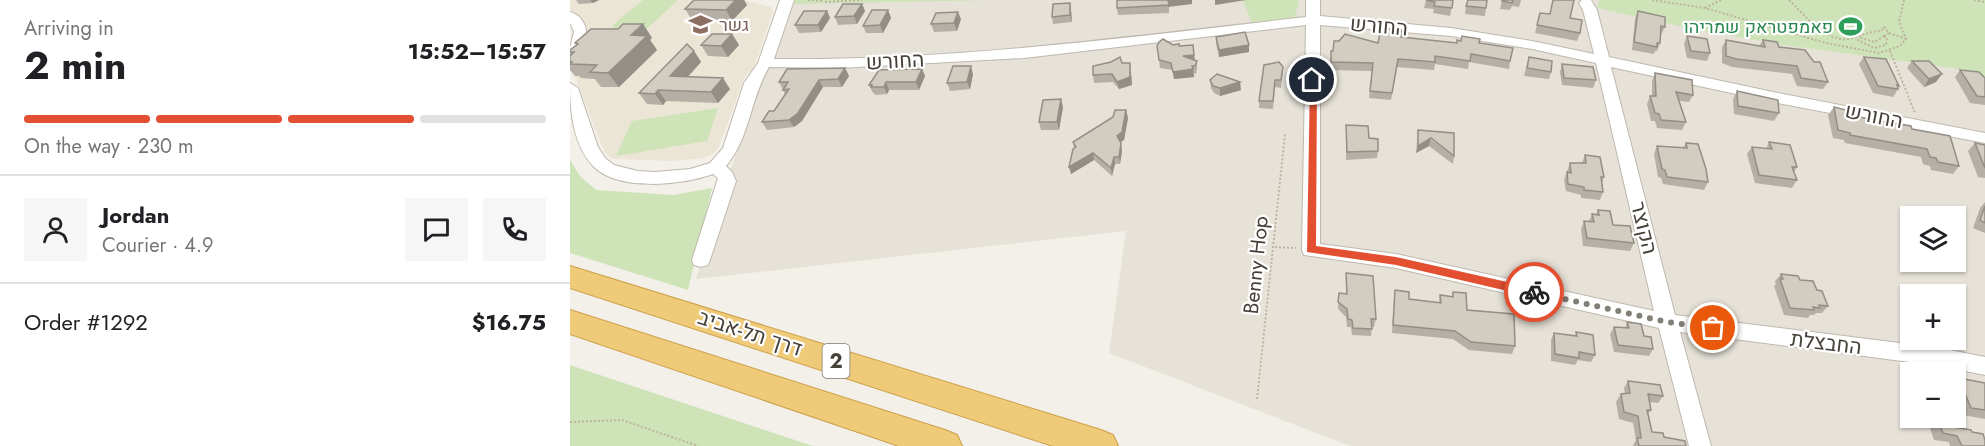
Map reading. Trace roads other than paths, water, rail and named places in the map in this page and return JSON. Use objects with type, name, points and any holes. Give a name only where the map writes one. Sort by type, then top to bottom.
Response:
[{"type":"highway","name":"דרך תל-אביב","points":[[570,277],[1101,446]]},
{"type":"highway","name":"2","points":[[570,322],[945,446]]},
{"type":"street","points":[[1313,0],[1314,20]]},
{"type":"street","points":[[570,88],[594,156],[609,171],[638,177],[704,172],[716,167],[731,150],[752,83],[765,63],[783,2]]},
{"type":"street","name":"הקוצר","points":[[1589,3],[1667,322],[1700,446]]},
{"type":"street","points":[[570,64],[575,41],[581,28],[572,18]]},
{"type":"street","name":"החורש","points":[[765,63],[839,64],[1024,54],[1314,20],[1451,32],[1602,59],[1773,97],[1985,138]]},
{"type":"street","name":"החבצלת","points":[[1314,20],[1311,250],[1396,261],[1667,322],[1940,357],[1985,366]]},
{"type":"street","points":[[701,260],[727,181],[726,176],[716,167]]},
{"type":"place","name":"גשר","points":[[701,25]]},
{"type":"place","name":"פאמפטראק שמריהו","points":[[1851,27]]}]
